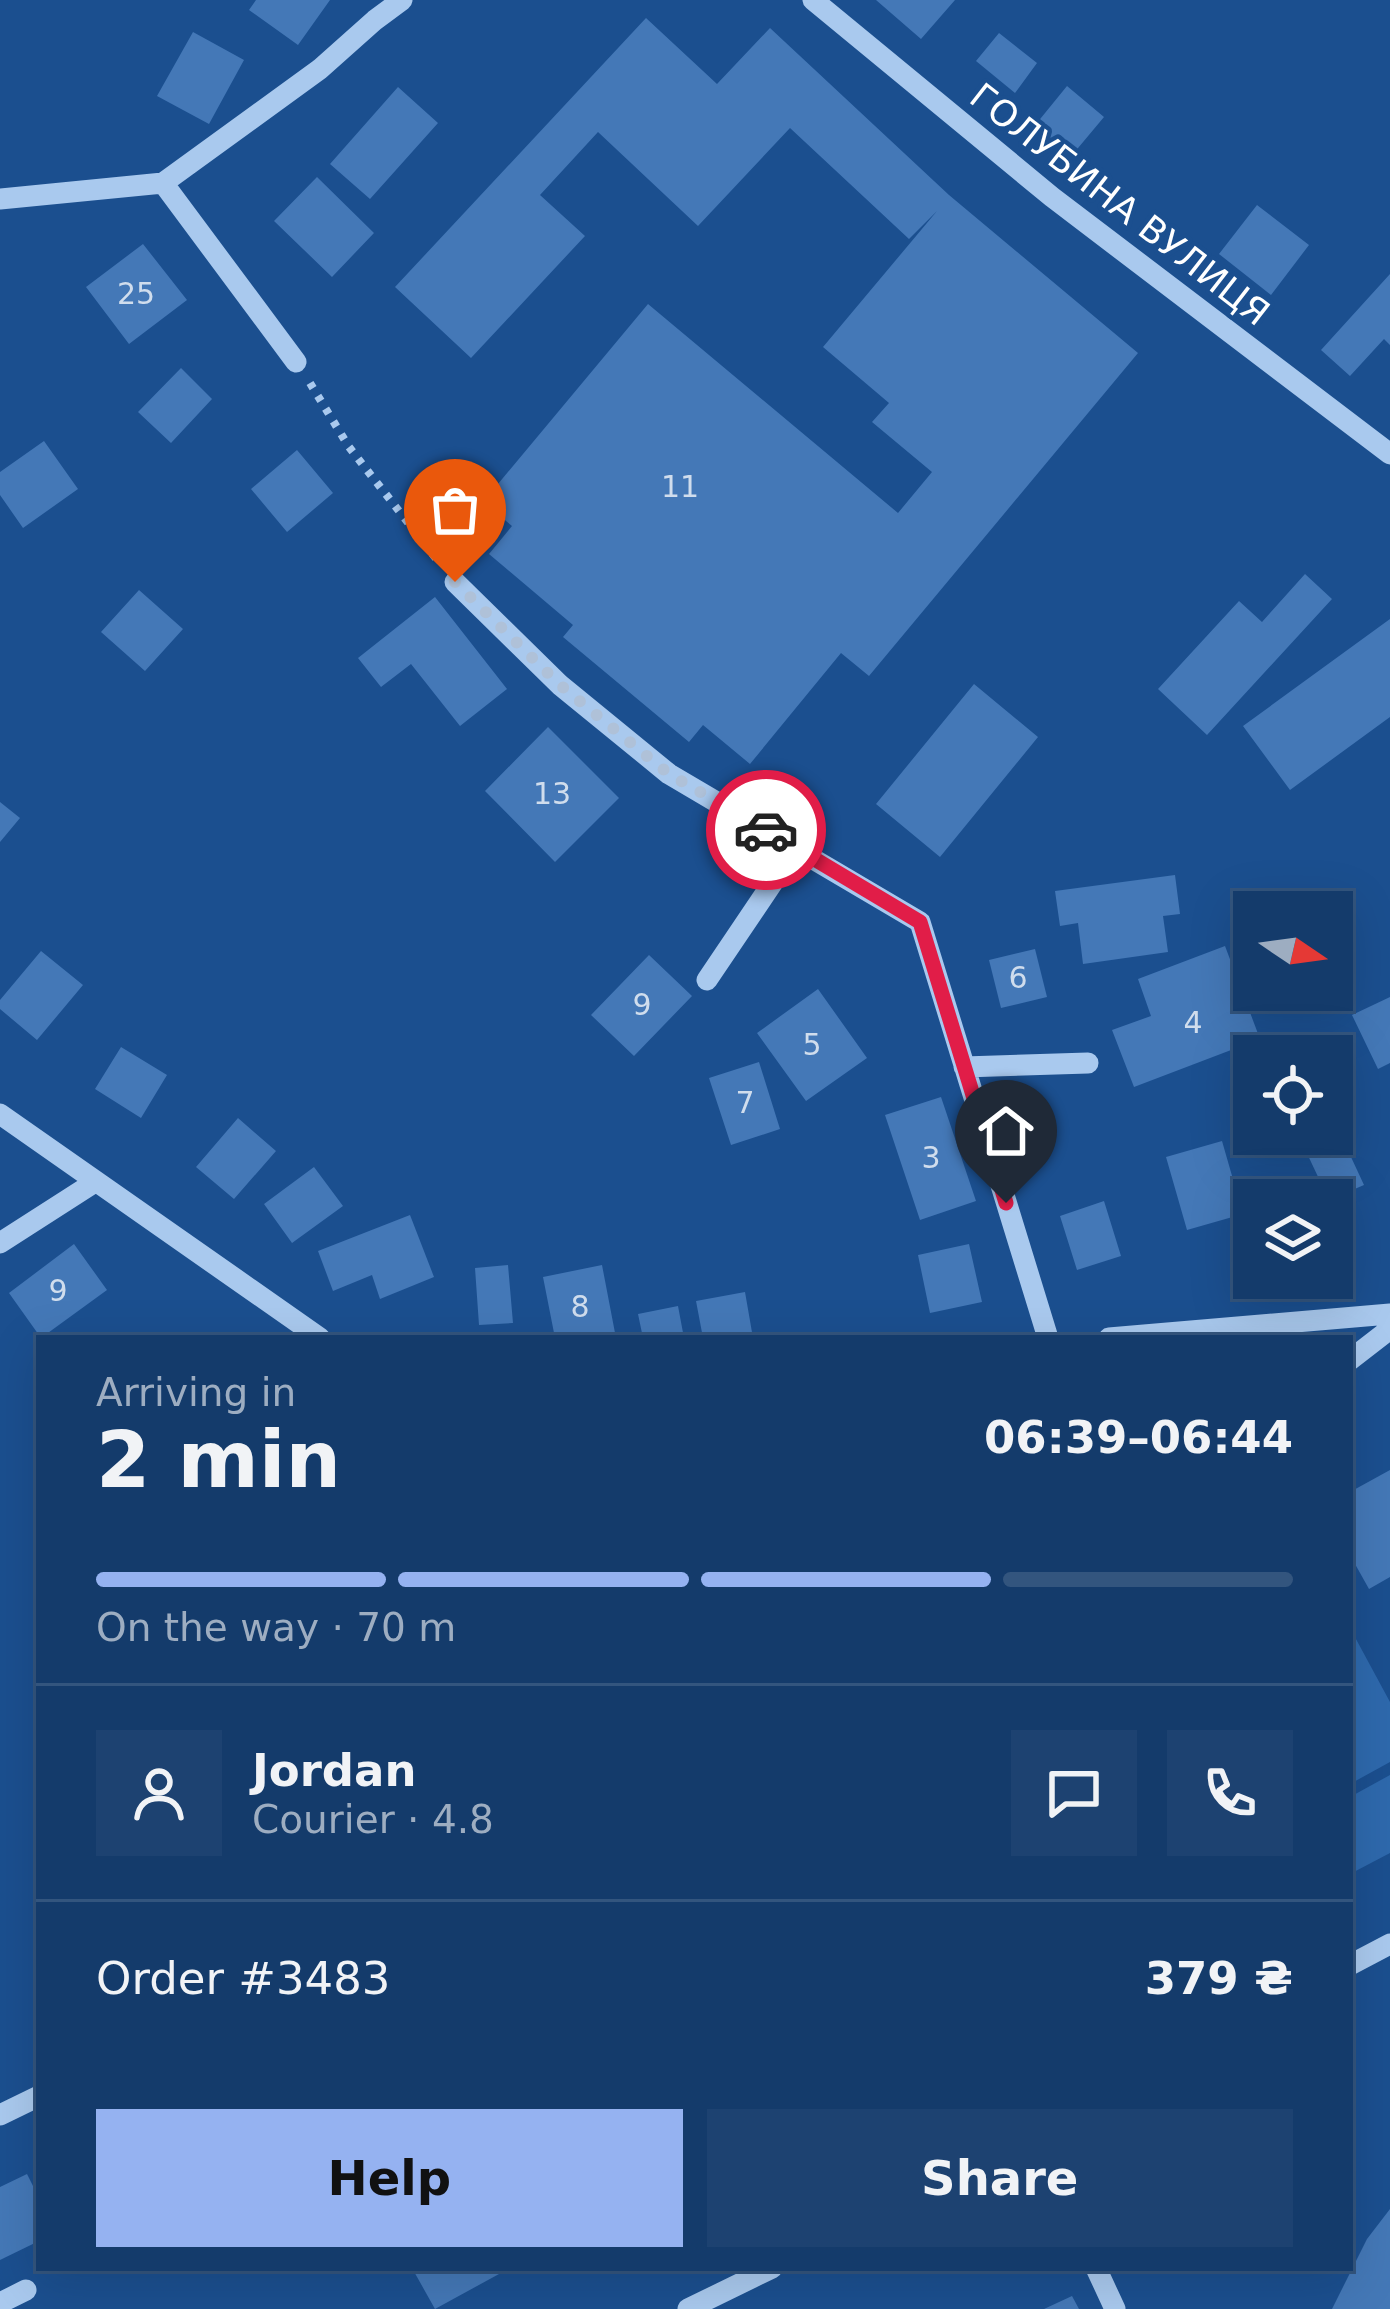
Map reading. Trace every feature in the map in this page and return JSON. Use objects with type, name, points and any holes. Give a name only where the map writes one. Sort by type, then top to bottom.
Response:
[{"type":"street","points":[[0,199],[163,183],[320,68],[402,0]]},
{"type":"street","name":"ГОЛУБИНА ВУЛИЦЯ","points":[[813,0],[1052,197],[1390,454]]},
{"type":"street","points":[[163,183],[296,362]]},
{"type":"street","points":[[455,582],[560,685],[669,774],[920,922],[1047,1335]]},
{"type":"street","points":[[707,980],[796,848]]},
{"type":"street","points":[[964,1067],[1088,1063]]},
{"type":"street","points":[[0,1114],[316,1335]]},
{"type":"street","points":[[0,1244],[95,1181]]},
{"type":"street","points":[[1143,1335],[1390,1314]]},
{"type":"street","points":[[1353,1358],[1390,1329]]},
{"type":"street","points":[[1353,1963],[1390,1944]]},
{"type":"street","points":[[0,2115],[36,2097]]},
{"type":"street","points":[[688,2309],[766,2271]]},
{"type":"street","points":[[1097,2271],[1115,2309]]},
{"type":"street","points":[[0,2303],[26,2290]]},
{"type":"path","points":[[296,362],[350,447],[455,582]]},
{"type":"shaded area","points":[[1353,1634],[1390,1702],[1390,1762],[1353,1782]]},
{"type":"shaded area","points":[[1390,1775],[1390,1853],[1353,1872],[1353,1795]]},
{"type":"building","points":[[256,0],[330,0],[298,45],[249,10]]},
{"type":"building","points":[[876,0],[955,0],[921,39]]},
{"type":"building","points":[[646,18],[717,84],[770,28],[949,195],[1138,353],[869,676],[841,653],[750,764],[703,725],[689,742],[563,637],[573,625],[489,554],[512,526],[483,502],[648,304],[898,513],[932,472],[872,422],[889,403],[823,347],[937,211],[909,239],[790,128],[698,226],[598,132],[540,195],[585,236],[471,358],[395,287]]},
{"type":"building","points":[[193,32],[244,60],[209,124],[157,96]]},
{"type":"building","points":[[999,33],[1037,63],[1015,93],[976,61]]},
{"type":"building","points":[[1067,86],[1104,117],[1068,160],[1032,129]]},
{"type":"building","points":[[398,87],[438,123],[370,199],[330,164]]},
{"type":"building","points":[[317,177],[374,233],[332,277],[274,221]]},
{"type":"building","points":[[1257,205],[1309,245],[1271,295],[1219,254]]},
{"type":"building","points":[[143,244],[187,300],[129,344],[86,287]]},
{"type":"building","points":[[1390,274],[1390,345],[1384,339],[1350,376],[1321,350]]},
{"type":"building","points":[[181,368],[212,399],[171,443],[138,412]]},
{"type":"building","points":[[44,441],[78,489],[23,528],[0,495],[0,472]]},
{"type":"building","points":[[297,450],[333,493],[287,532],[251,489]]},
{"type":"building","points":[[1305,574],[1332,599],[1207,735],[1158,689],[1239,601],[1262,622]]},
{"type":"building","points":[[139,590],[183,629],[145,671],[101,632]]},
{"type":"building","points":[[435,597],[507,689],[460,726],[411,664],[381,687],[358,658]]},
{"type":"building","points":[[1390,619],[1390,717],[1290,790],[1243,726]]},
{"type":"building","points":[[974,684],[1038,737],[940,857],[876,804]]},
{"type":"building","points":[[548,727],[619,798],[555,862],[485,791]]},
{"type":"building","points":[[0,802],[20,818],[0,842]]},
{"type":"building","points":[[1175,875],[1180,914],[1163,916],[1168,952],[1083,964],[1078,923],[1060,926],[1055,891]]},
{"type":"building","points":[[1225,946],[1233,967],[1233,1011],[1249,1011],[1258,1035],[1233,1035],[1233,1049],[1134,1087],[1112,1030],[1151,1016],[1138,979]]},
{"type":"building","points":[[1035,949],[1047,997],[1001,1008],[989,960]]},
{"type":"building","points":[[41,951],[83,985],[37,1040],[0,1009],[0,1000]]},
{"type":"building","points":[[649,955],[692,996],[634,1056],[591,1015]]},
{"type":"building","points":[[818,989],[867,1058],[806,1101],[757,1033]]},
{"type":"building","points":[[1390,997],[1390,1063],[1378,1069],[1352,1015]]},
{"type":"building","points":[[121,1047],[167,1075],[141,1118],[95,1089]]},
{"type":"building","points":[[759,1062],[780,1129],[731,1145],[709,1078]]},
{"type":"building","points":[[941,1097],[976,1201],[920,1220],[885,1115]]},
{"type":"building","points":[[238,1118],[276,1151],[234,1199],[196,1167]]},
{"type":"building","points":[[1222,1141],[1233,1179],[1233,1217],[1187,1230],[1166,1157]]},
{"type":"building","points":[[1308,1155],[1350,1155],[1364,1185],[1353,1190],[1353,1179],[1319,1179]]},
{"type":"building","points":[[314,1167],[343,1206],[292,1243],[264,1204]]},
{"type":"building","points":[[1104,1201],[1121,1256],[1077,1270],[1060,1216]]},
{"type":"building","points":[[410,1215],[434,1277],[380,1299],[372,1275],[333,1291],[318,1251]]},
{"type":"building","points":[[74,1244],[107,1290],[45,1335],[39,1335],[9,1293]]},
{"type":"building","points":[[969,1244],[982,1302],[930,1313],[918,1255]]},
{"type":"building","points":[[508,1265],[513,1323],[479,1325],[475,1268]]},
{"type":"building","points":[[602,1265],[615,1335],[554,1335],[543,1277]]},
{"type":"building","points":[[745,1292],[752,1335],[702,1335],[696,1301]]},
{"type":"building","points":[[678,1306],[683,1335],[642,1335],[638,1314]]},
{"type":"building","points":[[1390,1470],[1390,1577],[1369,1589],[1353,1560],[1353,1490]]},
{"type":"building","points":[[27,2174],[36,2192],[36,2242],[0,2260],[0,2187]]},
{"type":"building","points":[[1390,2209],[1390,2309],[1332,2309],[1353,2271],[1367,2239]]},
{"type":"building","points":[[414,2271],[505,2271],[435,2309]]},
{"type":"building","points":[[1072,2296],[1079,2309],[1044,2309]]},
{"type":"way so far","points":[[455,582],[560,685],[669,774],[766,830]]},
{"type":"route","points":[[766,830],[920,922],[1006,1203]]}]
